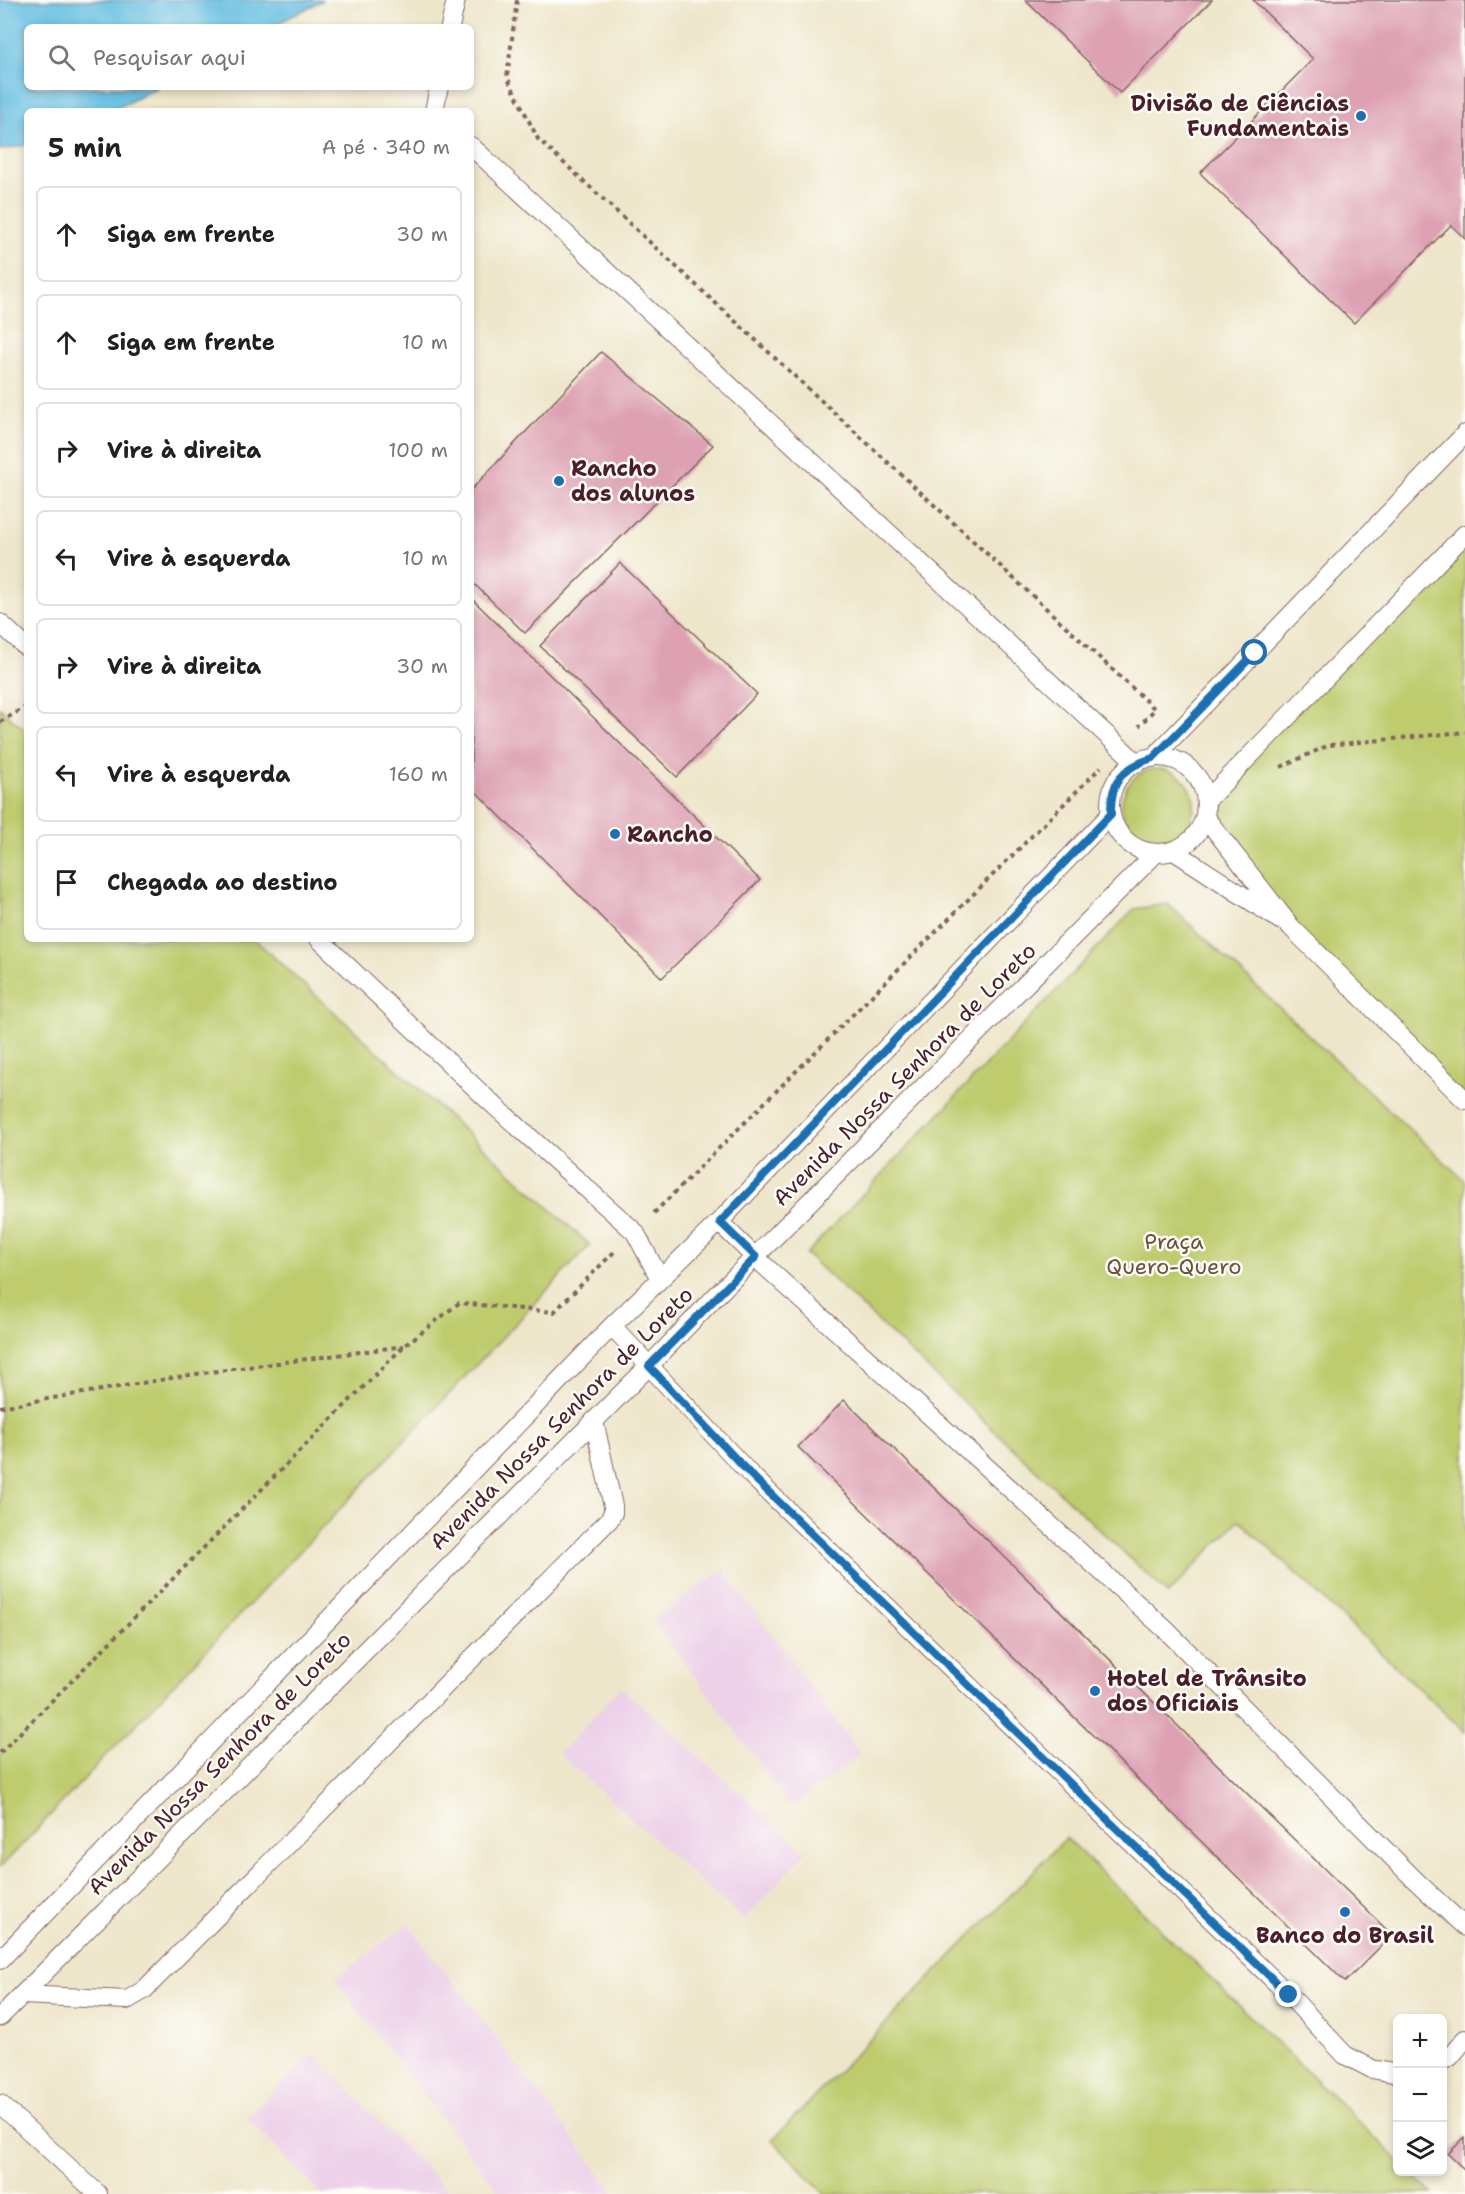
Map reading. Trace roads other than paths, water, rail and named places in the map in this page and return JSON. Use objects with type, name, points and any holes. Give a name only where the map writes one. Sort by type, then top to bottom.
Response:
[{"type":"lane","points":[[451,24],[456,0]]},
{"type":"lane","points":[[435,108],[438,90]]},
{"type":"lane","points":[[474,149],[1120,748],[1145,760],[1168,758],[1183,764],[1195,774],[1203,786],[1206,809],[1199,832],[1188,843],[1165,852]]},
{"type":"lane","points":[[1291,927],[1165,852],[1140,849],[1126,841],[1116,828],[1111,814],[1110,799],[1124,771],[1145,760],[1465,435]]},
{"type":"lane","points":[[1206,809],[1465,534]]},
{"type":"lane","points":[[0,622],[24,645]]},
{"type":"lane","points":[[1206,809],[1291,927],[1465,1100]]},
{"type":"lane","name":"Avenida Nossa Senhora de Loreto","points":[[0,1960],[612,1326],[720,1222],[1111,814]]},
{"type":"lane","name":"Avenida Nossa Senhora de Loreto","points":[[0,2017],[756,1257],[1165,852]]},
{"type":"lane","points":[[322,942],[486,1098],[634,1232],[660,1279]]},
{"type":"lane","points":[[720,1222],[1167,1631],[1415,1880],[1465,1927]]},
{"type":"lane","points":[[612,1326],[750,1474],[1289,1995],[1345,2055],[1372,2069],[1393,2073]]},
{"type":"lane","points":[[22,1995],[127,2000],[144,1990],[153,1981],[609,1520],[613,1513],[613,1506],[594,1421]]},
{"type":"lane","points":[[1447,2059],[1465,2039]]},
{"type":"lane","points":[[0,2104],[98,2194]]},
{"type":"water","points":[[0,0],[323,0],[277,24],[24,24],[24,90],[152,90],[118,108],[24,108],[24,146],[0,150]]},
{"type":"place","name":"Divisão de Ciências Fundamentais","points":[[1361,116]]},
{"type":"place","name":"Rancho dos alunos","points":[[559,481]]},
{"type":"place","name":"Rancho","points":[[615,834]]},
{"type":"place","name":"Hotel de Trânsito dos Oficiais","points":[[1095,1691]]},
{"type":"place","name":"Banco do Brasil","points":[[1345,1912]]},
{"type":"park label","name":"Praça Quero-Quero","points":[[1174,1254]]}]
